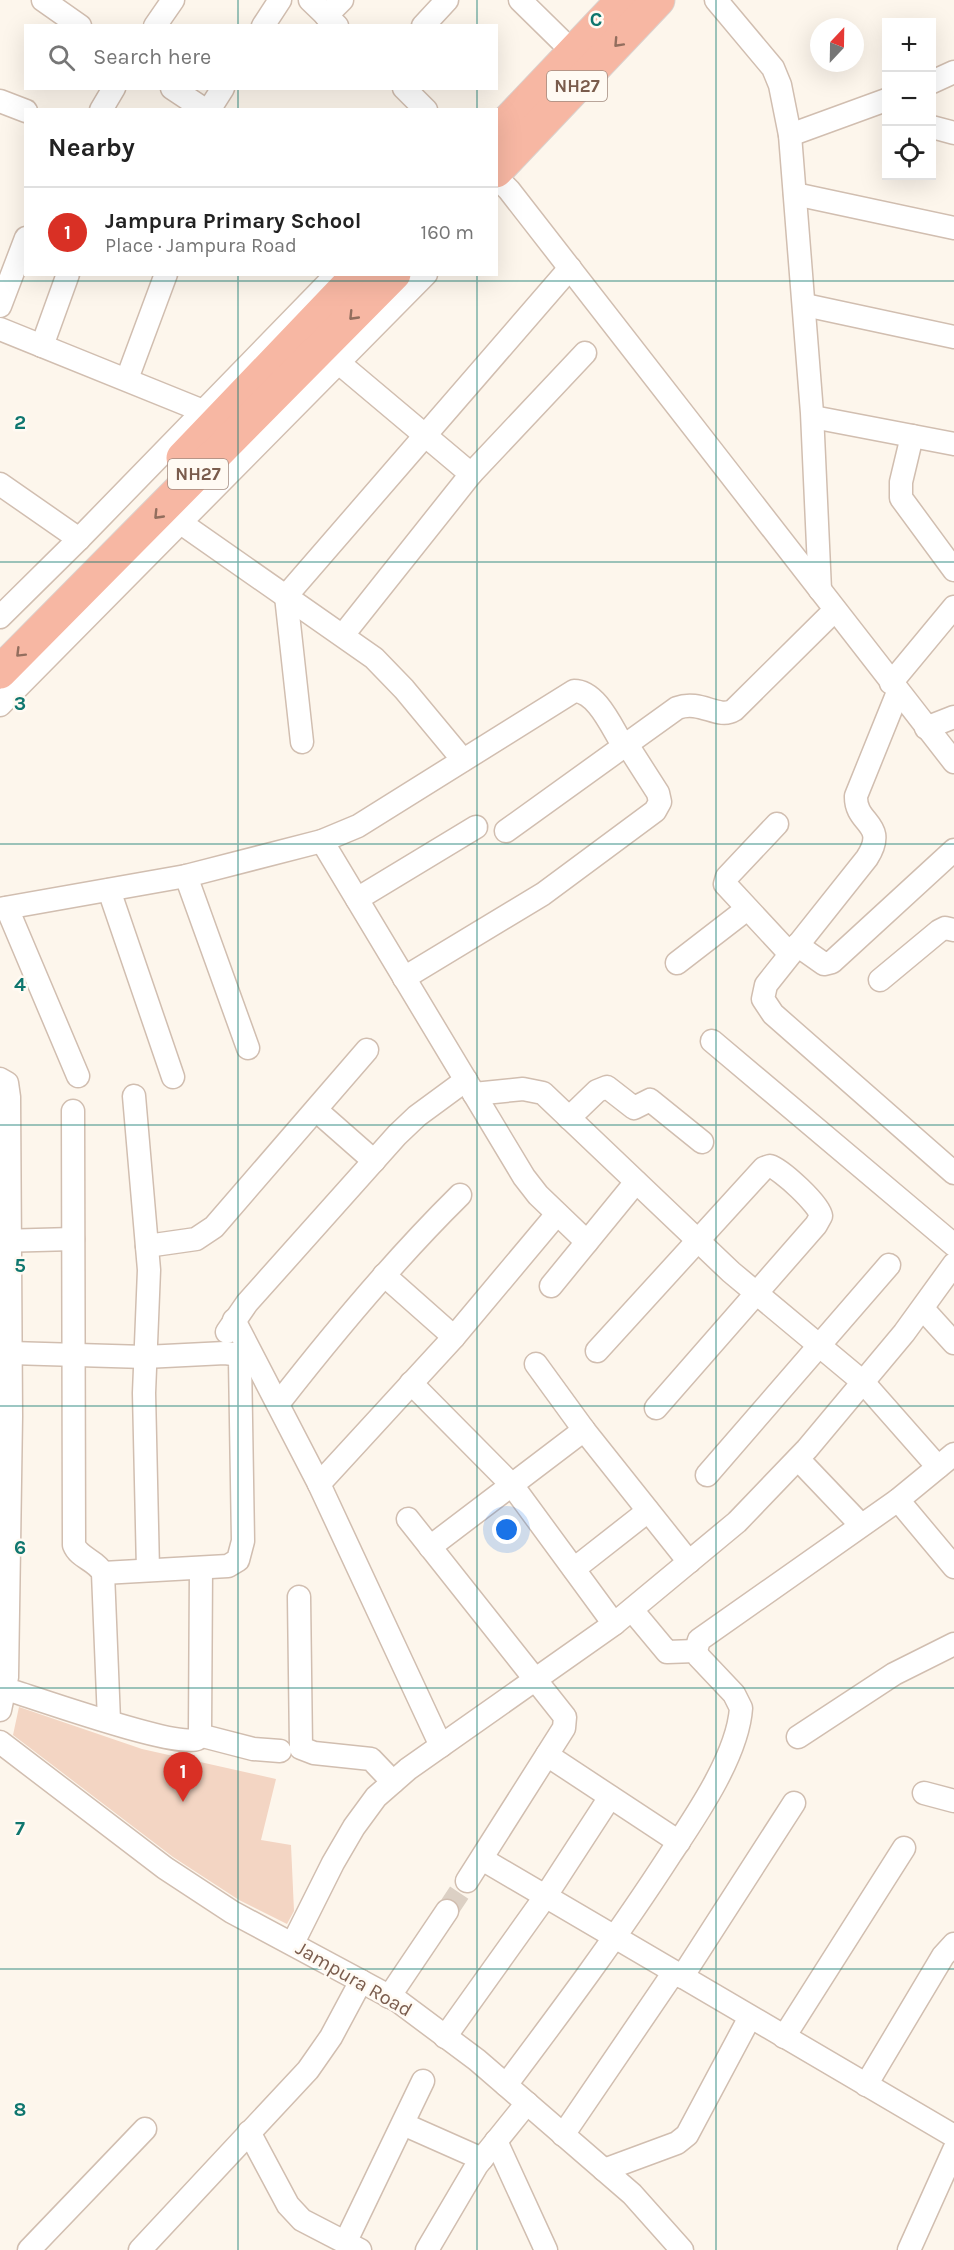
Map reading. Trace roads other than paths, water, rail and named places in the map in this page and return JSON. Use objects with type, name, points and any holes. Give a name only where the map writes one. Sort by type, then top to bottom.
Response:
[{"type":"highway","name":"NH27","points":[[498,132],[623,0]]},
{"type":"highway","name":"NH27","points":[[500,186],[658,0]]},
{"type":"highway","name":"NH27","points":[[0,643],[357,276]]},
{"type":"highway","name":"NH27","points":[[0,672],[392,276]]},
{"type":"street","points":[[156,24],[173,0]]},
{"type":"street","points":[[264,24],[280,0]]},
{"type":"street","points":[[310,0],[335,14]]},
{"type":"street","points":[[425,24],[447,0]]},
{"type":"street","points":[[520,0],[574,53]]},
{"type":"street","points":[[716,0],[772,68],[780,85],[790,135],[813,417],[820,590]]},
{"type":"street","points":[[54,3],[78,24]]},
{"type":"street","points":[[936,80],[954,72]]},
{"type":"street","points":[[102,108],[113,90]]},
{"type":"street","points":[[175,90],[202,108]]},
{"type":"street","points":[[211,108],[222,90]]},
{"type":"street","points":[[406,90],[424,108]]},
{"type":"street","points":[[0,101],[24,110]]},
{"type":"street","points":[[790,135],[882,102]]},
{"type":"street","points":[[858,111],[882,116]]},
{"type":"street","points":[[936,129],[954,133]]},
{"type":"street","points":[[500,186],[570,268],[954,762]]},
{"type":"street","points":[[795,194],[954,228]]},
{"type":"street","points":[[0,306],[24,243]]},
{"type":"street","points":[[302,741],[286,596],[570,268]]},
{"type":"street","points":[[42,346],[68,276]]},
{"type":"street","points":[[127,380],[165,276]]},
{"type":"street","points":[[0,616],[79,539],[334,276]]},
{"type":"street","points":[[0,705],[424,276]]},
{"type":"street","points":[[805,305],[954,337]]},
{"type":"street","points":[[0,328],[203,411]]},
{"type":"street","points":[[343,635],[471,474],[585,353]]},
{"type":"street","points":[[339,363],[471,474]]},
{"type":"street","points":[[813,417],[954,444]]},
{"type":"street","points":[[912,436],[901,482],[901,498],[954,570]]},
{"type":"street","points":[[0,484],[79,539]]},
{"type":"street","points":[[181,524],[374,658],[404,688],[463,760]]},
{"type":"street","points":[[954,607],[895,688],[856,796],[859,809],[874,831],[875,843],[867,858],[765,985],[763,999],[766,1005],[954,1173]]},
{"type":"street","points":[[506,831],[625,744],[685,705],[701,705],[728,714],[835,610]]},
{"type":"street","points":[[78,1076],[4,909],[186,876],[322,841],[358,826],[574,691],[584,692],[592,699],[625,744],[658,793],[660,802],[655,811],[543,894],[404,978]]},
{"type":"street","points":[[926,728],[954,717]]},
{"type":"street","points":[[777,824],[725,881],[728,888],[747,909],[793,950],[824,964],[832,962],[954,850]]},
{"type":"street","points":[[357,899],[476,827]]},
{"type":"street","points":[[322,841],[524,1177],[586,1242]]},
{"type":"street","points":[[186,876],[248,1048]]},
{"type":"street","points":[[109,890],[173,1077]]},
{"type":"street","points":[[677,963],[747,909]]},
{"type":"street","points":[[880,980],[939,931],[945,928],[954,930]]},
{"type":"street","points":[[712,1041],[954,1245]]},
{"type":"street","points":[[147,1246],[196,1239],[214,1227],[368,1050]]},
{"type":"street","points":[[0,1079],[9,1089],[5,1241],[11,1353],[3,1699],[109,1721],[182,1740],[194,1740],[199,1735],[201,1568]]},
{"type":"street","points":[[214,1354],[234,1320],[374,1161],[417,1116],[470,1087],[535,1090],[543,1093],[756,1293],[863,1382],[946,1460],[898,1500],[706,1634],[699,1640],[696,1651]]},
{"type":"street","points":[[569,1118],[597,1091],[606,1088],[634,1108],[650,1100],[702,1142]]},
{"type":"street","points":[[134,1096],[149,1270],[144,1393],[148,1570]]},
{"type":"street","points":[[316,1110],[374,1161]]},
{"type":"street","points":[[73,1111],[74,1545],[76,1550],[100,1568],[103,1573],[109,1721]]},
{"type":"street","points":[[597,1351],[764,1168],[770,1166],[779,1170],[818,1207],[821,1216],[816,1225],[656,1408]]},
{"type":"street","points":[[551,1286],[636,1182]]},
{"type":"street","points":[[278,1404],[339,1326],[460,1195]]},
{"type":"street","points":[[319,1484],[454,1337],[557,1214]]},
{"type":"street","points":[[5,1241],[73,1239]]},
{"type":"street","points":[[293,1943],[354,1827],[376,1797],[441,1746],[614,1624],[737,1522],[798,1459],[863,1382],[922,1309],[954,1264]]},
{"type":"street","points":[[707,1475],[889,1265]]},
{"type":"street","points":[[384,1275],[454,1337]]},
{"type":"street","points":[[922,1309],[954,1342]]},
{"type":"street","points":[[234,1320],[319,1484],[441,1746]]},
{"type":"street","points":[[11,1353],[146,1357],[233,1354],[240,1360],[242,1367],[243,1541],[241,1555],[234,1564],[103,1573]]},
{"type":"street","points":[[536,1364],[584,1431],[689,1563]]},
{"type":"street","points":[[411,1383],[512,1485],[614,1624]]},
{"type":"street","points":[[430,1547],[584,1431]]},
{"type":"street","points":[[798,1459],[861,1525]]},
{"type":"street","points":[[898,1500],[954,1567]]},
{"type":"street","points":[[574,1569],[648,1511]]},
{"type":"street","points":[[408,1519],[565,1717],[564,1728],[467,1881]]},
{"type":"street","points":[[299,1597],[299,1743],[301,1748],[314,1753],[371,1759],[393,1782]]},
{"type":"street","points":[[632,1610],[667,1652],[696,1651]]},
{"type":"street","points":[[798,1737],[894,1674],[954,1644]]},
{"type":"street","points":[[506,2085],[616,1938],[711,1791],[741,1717],[739,1702],[696,1651]]},
{"type":"street","points":[[199,1735],[254,1749],[280,1751]]},
{"type":"street","name":"Jampura Road","points":[[0,1742],[165,1868],[232,1912],[389,1997],[445,2037],[506,2085],[632,2194],[682,2250]]},
{"type":"street","points":[[547,1755],[679,1842]]},
{"type":"street","points":[[924,1793],[954,1801]]},
{"type":"street","points":[[445,2037],[545,1897],[610,1797]]},
{"type":"street","points":[[563,2135],[678,1974],[794,1803]]},
{"type":"street","points":[[784,2037],[904,1848]]},
{"type":"street","points":[[482,1859],[953,2137],[909,2250]]},
{"type":"street","points":[[389,1997],[447,1911]]},
{"type":"street","points":[[866,2085],[943,1956],[954,1944]]},
{"type":"street","points":[[140,2250],[308,2070],[331,2037],[361,1981]]},
{"type":"street","points":[[604,2170],[677,2143],[687,2135],[750,2017]]},
{"type":"street","points":[[249,2132],[288,2205],[302,2220],[352,2247],[423,2081]]},
{"type":"street","points":[[427,2250],[449,2210],[482,2159],[527,2103]]},
{"type":"street","points":[[403,2124],[482,2159]]},
{"type":"street","points":[[29,2250],[145,2129]]},
{"type":"street","points":[[496,2141],[546,2250]]},
{"type":"tunnel","points":[[447,1911],[467,1881]]},
{"type":"place","name":"Jampura Primary School","points":[[183,1802]]}]
